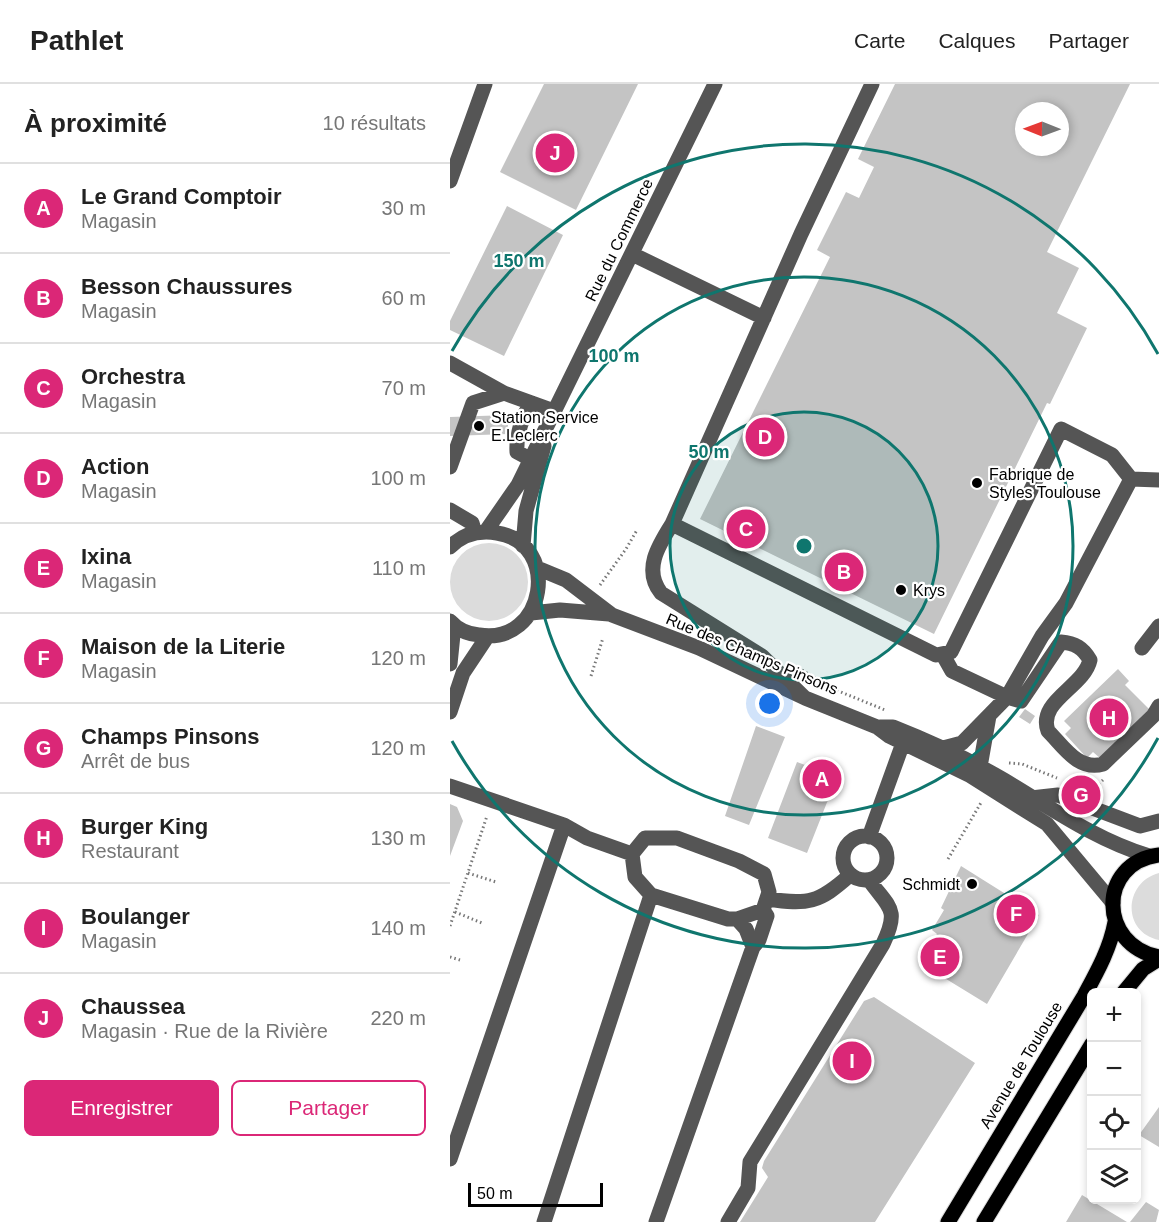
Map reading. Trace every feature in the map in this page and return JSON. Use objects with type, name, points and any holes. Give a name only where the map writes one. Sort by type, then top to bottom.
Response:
[{"type":"main road","points":[[1154,856],[1128,869],[1120,879],[1113,903],[1115,922],[1122,936],[1132,947],[1159,958]]},
{"type":"main road","name":"Avenue de Toulouse","points":[[948,1222],[1084,996],[1108,949],[1115,922]]},
{"type":"main road","points":[[1128,988],[1143,969],[1159,958]]},
{"type":"main road","points":[[984,1222],[1087,1052]]},
{"type":"street","points":[[450,181],[485,84]]},
{"type":"street","name":"Rue du Commerce","points":[[480,532],[508,503],[715,84]]},
{"type":"street","points":[[805,698],[762,656],[661,593],[653,584],[652,571],[661,542],[672,524],[872,84]]},
{"type":"street","points":[[632,254],[764,318]]},
{"type":"street","points":[[450,363],[504,393],[554,411]]},
{"type":"street","points":[[450,467],[473,403],[504,393]]},
{"type":"street","points":[[530,459],[517,452],[516,445],[525,414],[532,403]]},
{"type":"street","name":"Rue du Commerce","points":[[523,546],[526,511],[554,411]]},
{"type":"street","points":[[672,524],[936,655],[943,655],[951,652],[1061,429],[1112,455],[1131,479],[1159,480]]},
{"type":"street","points":[[943,748],[963,743],[1007,698],[1042,636],[1066,603],[1131,479]]},
{"type":"street","points":[[450,510],[472,523],[480,532]]},
{"type":"street","points":[[450,547],[480,532],[504,534],[523,546],[537,568],[539,592],[531,613],[520,625],[507,633],[487,637],[470,634],[452,623],[450,664]]},
{"type":"street","name":"Rue des Champs Pinsons","points":[[537,568],[566,579],[612,615]]},
{"type":"street","name":"Rue des Champs Pinsons","points":[[531,613],[560,610],[612,615],[699,648],[805,698],[877,727],[903,743],[993,789],[1047,825],[1113,903]]},
{"type":"street","points":[[1142,648],[1159,626]]},
{"type":"street","points":[[450,712],[463,673],[487,637]]},
{"type":"street","points":[[943,655],[951,671],[1007,698],[1021,701],[1061,642],[1071,643],[1084,650],[1090,660],[1088,670],[1054,704],[1046,716],[1046,724],[1048,731],[1076,760],[1093,766],[1103,764],[1153,716],[1159,706]]},
{"type":"street","points":[[980,767],[989,716]]},
{"type":"street","name":"Rue des Champs Pinsons","points":[[877,727],[893,727],[943,748],[1109,841],[1154,856]]},
{"type":"street","points":[[869,837],[903,743]]},
{"type":"street","points":[[450,786],[564,825],[587,838],[632,854]]},
{"type":"street","points":[[1031,798],[1058,795],[1140,826],[1159,821]]},
{"type":"street","points":[[450,1159],[564,825]]},
{"type":"street","points":[[728,1222],[748,1188],[750,1162],[884,944],[892,926],[891,907],[869,880],[850,875],[843,861],[847,845],[861,837],[869,837],[884,847],[887,855],[883,871],[869,880]]},
{"type":"street","points":[[656,1222],[753,947],[759,940],[767,916],[765,904],[769,892],[764,874],[739,861],[677,838],[645,838],[632,854],[635,877],[651,895],[728,919],[737,919],[765,904],[801,904],[831,893],[850,875]]},
{"type":"street","points":[[544,1222],[651,895]]},
{"type":"street","points":[[737,919],[746,929],[753,947]]},
{"type":"path","points":[[600,585],[627,549],[637,530]]},
{"type":"path","points":[[591,676],[603,638]]},
{"type":"path","points":[[948,859],[985,797]]},
{"type":"path","points":[[450,927],[493,801]]},
{"type":"path","points":[[468,873],[496,882]]},
{"type":"path","points":[[455,912],[482,923]]},
{"type":"path","points":[[450,957],[460,960]]},
{"type":"shaded area","points":[[489,543],[504,546],[516,555],[525,567],[528,582],[525,597],[516,609],[504,618],[489,621],[474,618],[462,609],[453,597],[450,582],[453,567],[462,555],[474,546]]},
{"type":"shaded area","points":[[1159,873],[1159,940],[1147,935],[1138,927],[1133,918],[1132,907],[1139,886],[1147,878]]},
{"type":"building","points":[[544,84],[638,84],[576,210],[500,172]]},
{"type":"building","points":[[895,84],[1130,84],[1047,252],[1079,268],[1057,313],[1087,328],[1050,404],[1047,403],[934,634],[700,519],[830,257],[817,250],[846,192],[859,198],[874,167],[858,159]]},
{"type":"building","points":[[507,206],[563,235],[504,356],[450,330],[450,321]]},
{"type":"building","name":"Station Service E.Leclerc","points":[[508,415],[508,434],[450,436],[450,417]]},
{"type":"building","points":[[1118,669],[1129,681],[1125,685],[1151,711],[1101,759],[1093,752],[1087,758],[1065,734],[1071,728],[1064,721]]},
{"type":"building","points":[[1025,709],[1035,716],[1030,724],[1019,717]]},
{"type":"building","points":[[756,726],[785,737],[749,825],[725,816]]},
{"type":"building","points":[[797,762],[837,777],[807,853],[768,838]]},
{"type":"building","points":[[450,804],[457,807],[463,821],[450,856]]},
{"type":"building","points":[[961,866],[1039,915],[987,1004],[920,963],[937,934],[932,930],[944,910],[941,908]]},
{"type":"building","points":[[874,997],[975,1063],[875,1222],[740,1222],[768,1177],[762,1168],[764,1161],[864,1001]]},
{"type":"building","points":[[1159,1107],[1159,1147],[1141,1136],[1141,1132]]},
{"type":"building","points":[[1082,1195],[1087,1198],[1087,1204],[1097,1204],[1127,1222],[1066,1222]]},
{"type":"building","points":[[1146,1202],[1159,1210],[1156,1222],[1130,1222]]},
{"type":"place","name":"Chaussea","points":[[555,153]]},
{"type":"place","name":"Station Service E.Leclerc","points":[[479,426]]},
{"type":"place","name":"Action","points":[[765,437]]},
{"type":"place","name":"Fabrique de Styles Toulouse","points":[[977,483]]},
{"type":"place","name":"Orchestra","points":[[746,529]]},
{"type":"place","name":"Besson Chaussures","points":[[844,572]]},
{"type":"place","name":"Krys","points":[[901,590]]},
{"type":"place","name":"Burger King","points":[[1109,718]]},
{"type":"place","name":"Le Grand Comptoir","points":[[822,779]]},
{"type":"place","name":"Champs Pinsons","points":[[1081,795]]},
{"type":"place","name":"Schmidt","points":[[972,884]]},
{"type":"place","name":"Maison de la Literie","points":[[1016,914]]},
{"type":"place","name":"Ixina","points":[[940,957]]},
{"type":"place","name":"Boulanger","points":[[852,1061]]}]
